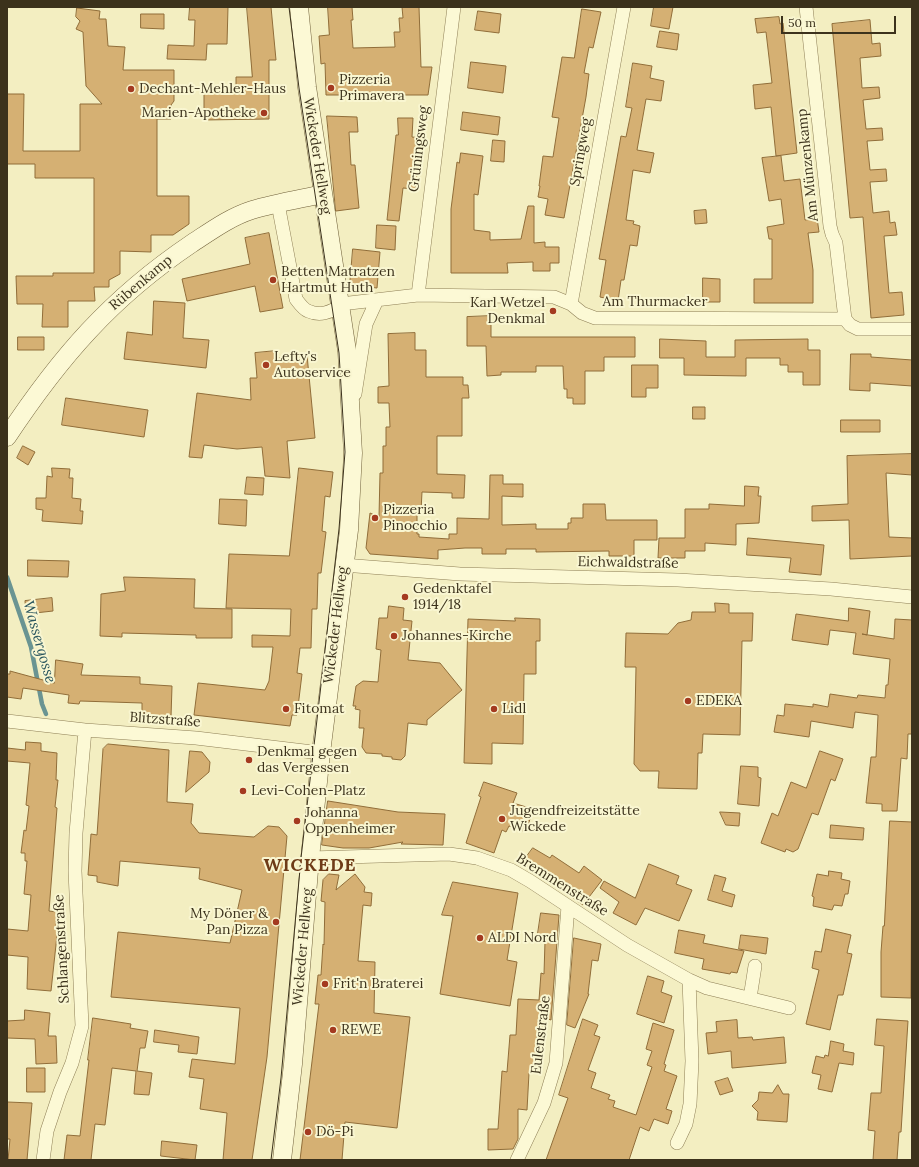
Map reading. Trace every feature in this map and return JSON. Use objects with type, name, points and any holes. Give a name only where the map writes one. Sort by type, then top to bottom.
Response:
[{"type":"main road","name":"Wickeder Hellweg","points":[[282,1160],[293,1064],[310,858],[321,753],[352,494],[352,411],[341,304],[307,86],[298,7]]},
{"type":"main road","name":"Rübenkamp","points":[[7,437],[64,358],[113,305],[172,257],[224,222],[252,210],[323,194]]},
{"type":"street","name":"Grüningsweg","points":[[418,295],[454,7]]},
{"type":"street","name":"Springweg","points":[[571,304],[624,7]]},
{"type":"street","name":"Am Münzenkamp","points":[[806,7],[830,226],[836,243],[845,318]]},
{"type":"street","points":[[278,204],[296,299],[307,311],[320,313],[333,311],[341,304]]},
{"type":"street","name":"Am Thurmacker","points":[[341,304],[418,295],[554,297],[571,304],[582,313],[595,318],[845,318]]},
{"type":"street","points":[[352,411],[366,324],[377,300]]},
{"type":"street","points":[[845,318],[850,325],[858,329],[912,329]]},
{"type":"street","name":"Eichwaldstraße","points":[[343,565],[460,574],[678,580],[844,590],[912,597]]},
{"type":"street","name":"Blitzstraße","points":[[7,720],[85,730],[196,738],[321,753]]},
{"type":"street","name":"Schlangenstraße","points":[[43,1160],[49,1124],[72,1063],[82,1026],[75,871],[76,832],[85,730]]},
{"type":"street","name":"Bremmenstraße","points":[[310,858],[449,854],[477,858],[511,870],[626,945],[689,980],[707,988],[789,1008]]},
{"type":"street","name":"Eulenstraße","points":[[517,1160],[544,1103],[556,1063],[568,906]]},
{"type":"street","points":[[750,998],[755,966]]},
{"type":"street","points":[[677,1143],[686,1124],[690,1104],[692,1061],[689,980]]},
{"type":"building","points":[[190,7],[228,7],[227,44],[207,44],[206,60],[167,59],[168,45],[194,46],[195,20],[189,20]]},
{"type":"building","points":[[247,7],[271,7],[276,60],[269,60],[269,119],[204,120],[204,93],[236,91],[236,77],[252,77]]},
{"type":"building","points":[[328,7],[352,7],[353,20],[351,20],[353,48],[395,47],[394,32],[400,32],[399,18],[403,18],[402,7],[419,7],[421,67],[432,67],[428,95],[326,95],[325,63],[321,64],[319,36],[329,35]]},
{"type":"building","points":[[654,7],[673,7],[669,29],[651,26]]},
{"type":"building","points":[[77,8],[100,11],[99,19],[106,19],[108,46],[125,47],[123,70],[174,70],[174,101],[171,105],[171,119],[157,119],[157,196],[189,196],[189,224],[173,235],[151,235],[151,252],[120,251],[120,274],[109,280],[109,287],[94,287],[95,301],[68,301],[68,327],[42,327],[43,304],[17,304],[16,276],[53,276],[53,273],[94,273],[94,178],[35,178],[35,164],[7,164],[7,94],[24,94],[23,151],[80,151],[80,104],[102,104],[86,86],[83,32],[76,29],[80,21],[76,17]]},
{"type":"building","points":[[582,9],[601,12],[593,48],[589,47],[584,73],[589,74],[586,97],[564,218],[545,215],[548,199],[538,197],[543,156],[553,157],[559,118],[552,117],[562,57],[574,58]]},
{"type":"building","points":[[478,11],[501,14],[499,33],[475,30]]},
{"type":"building","points":[[141,14],[164,14],[164,29],[141,28]]},
{"type":"building","points":[[779,17],[780,24],[783,23],[797,153],[776,156],[771,107],[755,109],[753,85],[772,83],[766,32],[757,33],[755,19]]},
{"type":"building","points":[[870,20],[872,44],[880,43],[881,56],[860,58],[862,88],[879,87],[880,98],[863,100],[866,129],[882,128],[883,140],[867,141],[870,170],[886,169],[887,181],[870,182],[873,213],[889,211],[890,223],[895,222],[897,235],[884,236],[889,293],[902,292],[904,315],[871,318],[863,217],[850,218],[832,24]]},
{"type":"building","points":[[660,31],[679,34],[677,50],[657,47]]},
{"type":"building","points":[[471,62],[506,66],[503,93],[468,88]]},
{"type":"building","points":[[633,63],[652,66],[650,78],[664,81],[661,101],[646,99],[637,150],[654,153],[650,173],[633,170],[626,220],[634,221],[633,224],[640,226],[637,246],[630,245],[624,280],[621,280],[618,301],[600,297],[606,260],[599,259],[621,136],[626,137],[632,108],[626,107]]},
{"type":"building","points":[[463,112],[500,117],[498,135],[461,130]]},
{"type":"building","points":[[327,116],[357,117],[358,132],[349,132],[351,165],[355,165],[359,208],[336,211]]},
{"type":"building","points":[[398,118],[413,118],[412,137],[422,138],[415,189],[403,188],[399,221],[387,220],[396,135],[398,135]]},
{"type":"building","points":[[493,140],[505,141],[504,162],[491,161]]},
{"type":"building","points":[[461,153],[483,156],[478,195],[474,194],[474,230],[490,232],[490,240],[521,239],[528,206],[534,206],[534,243],[545,242],[545,247],[559,247],[559,263],[550,263],[550,271],[533,271],[533,262],[507,263],[508,273],[451,273],[451,209],[457,162],[459,163]]},
{"type":"building","points":[[781,156],[784,181],[800,179],[805,220],[817,218],[819,232],[808,233],[813,270],[813,303],[754,303],[754,279],[772,279],[772,239],[769,239],[767,227],[784,224],[781,199],[769,201],[762,158]]},
{"type":"building","points":[[706,210],[707,223],[695,224],[694,211]]},
{"type":"building","points":[[377,225],[396,226],[395,250],[376,248]]},
{"type":"building","points":[[269,233],[283,308],[260,312],[255,286],[187,301],[182,279],[250,264],[245,238]]},
{"type":"building","points":[[353,249],[380,252],[377,288],[350,285]]},
{"type":"building","points":[[703,278],[720,279],[720,302],[703,302]]},
{"type":"building","points":[[154,301],[185,303],[183,338],[209,340],[206,368],[124,359],[127,332],[152,335]]},
{"type":"building","points":[[491,316],[491,337],[635,337],[635,357],[604,357],[604,371],[585,371],[585,404],[573,404],[573,398],[567,398],[567,389],[564,389],[563,366],[536,366],[536,372],[501,372],[501,375],[487,376],[486,346],[467,346],[467,317]]},
{"type":"building","points":[[415,333],[415,350],[426,350],[426,377],[463,377],[463,385],[468,385],[469,398],[462,398],[462,436],[437,436],[437,474],[465,475],[464,498],[452,498],[452,493],[422,492],[421,511],[417,511],[417,534],[419,534],[419,537],[449,539],[449,534],[457,534],[457,518],[489,519],[490,475],[503,475],[503,484],[523,484],[523,497],[502,496],[502,525],[536,524],[536,529],[568,529],[568,523],[571,523],[571,518],[583,518],[583,504],[605,504],[606,520],[657,520],[657,540],[634,540],[634,556],[609,556],[609,551],[536,552],[536,549],[506,549],[506,554],[482,554],[482,548],[438,550],[438,559],[370,554],[366,548],[370,513],[379,517],[380,473],[383,473],[383,446],[386,446],[386,427],[390,427],[389,403],[378,403],[378,387],[389,386],[388,334]]},
{"type":"building","points":[[18,337],[44,337],[44,350],[18,350]]},
{"type":"building","points":[[660,339],[706,341],[706,357],[735,357],[735,340],[808,339],[808,350],[820,350],[820,385],[803,385],[803,372],[788,372],[788,365],[780,365],[780,358],[746,358],[746,376],[684,375],[684,358],[660,358]]},
{"type":"building","points":[[276,351],[276,358],[307,355],[315,438],[287,441],[290,478],[265,476],[262,447],[237,449],[204,445],[202,458],[189,457],[197,393],[251,400],[250,378],[257,378],[255,353]]},
{"type":"building","points":[[851,354],[871,354],[871,357],[912,360],[912,386],[870,383],[870,391],[850,390]]},
{"type":"building","points":[[632,365],[658,365],[658,388],[646,388],[646,397],[632,397]]},
{"type":"building","points":[[66,398],[148,410],[144,437],[62,425]]},
{"type":"building","points":[[693,407],[705,407],[705,419],[693,419]]},
{"type":"building","points":[[841,420],[880,420],[880,432],[841,432]]},
{"type":"building","points":[[23,446],[35,452],[28,465],[17,458]]},
{"type":"building","points":[[912,454],[912,475],[886,473],[889,537],[912,538],[912,556],[850,559],[849,520],[812,521],[812,506],[848,504],[847,456]]},
{"type":"building","points":[[52,468],[70,469],[69,478],[73,478],[72,498],[81,499],[80,511],[83,511],[82,524],[42,521],[43,510],[36,509],[36,498],[46,498],[47,476],[52,477]]},
{"type":"building","points":[[299,468],[333,472],[330,497],[325,496],[322,531],[326,532],[321,573],[318,573],[317,609],[312,609],[311,648],[300,648],[297,673],[302,674],[297,715],[292,715],[290,726],[194,715],[198,683],[265,690],[269,681],[273,647],[252,647],[252,635],[290,636],[291,609],[226,608],[229,554],[289,556]]},
{"type":"building","points":[[247,477],[264,478],[263,495],[245,494]]},
{"type":"building","points":[[745,486],[759,487],[758,496],[761,496],[759,523],[736,524],[736,545],[705,543],[705,551],[685,551],[685,558],[658,558],[659,538],[685,538],[685,509],[709,509],[709,504],[744,506]]},
{"type":"building","points":[[220,499],[247,500],[246,526],[219,524]]},
{"type":"building","points":[[748,538],[824,545],[821,575],[789,572],[791,558],[747,555]]},
{"type":"building","points":[[28,560],[69,561],[68,577],[28,576]]},
{"type":"building","points":[[124,577],[195,579],[194,608],[232,609],[232,638],[196,638],[196,635],[122,633],[122,637],[100,636],[101,594],[125,591]]},
{"type":"building","points":[[52,598],[53,611],[26,614],[25,601]]},
{"type":"building","name":"EDEKA","points":[[715,603],[729,604],[729,613],[753,613],[752,641],[742,641],[740,735],[703,734],[702,753],[698,753],[697,789],[658,788],[659,771],[640,771],[634,764],[636,667],[625,667],[626,633],[668,634],[678,623],[691,620],[692,612],[715,612]]},
{"type":"building","points":[[389,606],[404,608],[403,620],[412,621],[408,660],[440,663],[462,690],[427,720],[427,725],[408,723],[405,756],[401,760],[382,756],[382,754],[366,753],[362,747],[364,728],[359,728],[360,710],[355,709],[356,706],[353,706],[356,686],[363,681],[378,682],[381,650],[376,649],[379,618],[387,618]]},
{"type":"building","points":[[849,608],[870,611],[867,635],[894,639],[895,619],[912,620],[912,734],[908,734],[907,759],[901,758],[897,811],[882,811],[882,804],[866,803],[871,757],[876,757],[878,715],[855,712],[853,728],[811,721],[809,737],[774,732],[777,715],[784,716],[785,704],[813,707],[813,704],[828,707],[830,694],[857,698],[858,695],[885,698],[886,685],[888,685],[890,659],[853,654],[856,633],[830,630],[828,645],[792,640],[796,614],[848,621]]},
{"type":"building","name":"Lidl","points":[[515,618],[540,619],[540,641],[536,641],[536,674],[524,674],[523,744],[492,743],[492,764],[464,763],[468,619],[515,621]]},
{"type":"building","points":[[56,660],[83,664],[81,675],[140,677],[140,684],[172,686],[171,717],[142,716],[142,703],[80,701],[79,704],[68,703],[69,695],[23,688],[21,699],[7,697],[7,674],[10,674],[10,671],[54,683]]},
{"type":"building","points":[[26,742],[41,743],[41,751],[57,753],[56,780],[58,780],[55,807],[57,808],[49,911],[57,912],[56,926],[58,926],[51,991],[27,989],[28,957],[7,955],[7,929],[28,931],[31,895],[24,894],[27,861],[25,861],[25,853],[21,853],[24,830],[26,831],[29,806],[26,805],[30,763],[7,761],[7,748],[25,750]]},
{"type":"building","points":[[108,744],[169,750],[167,802],[193,804],[191,823],[199,833],[254,837],[268,826],[279,827],[287,836],[267,1057],[252,1160],[223,1160],[227,1113],[200,1109],[204,1079],[189,1077],[192,1059],[235,1064],[240,1008],[111,997],[118,932],[230,943],[242,890],[199,879],[200,868],[120,861],[118,886],[97,882],[97,876],[88,875],[91,834],[97,835],[103,749]]},
{"type":"building","points":[[190,751],[202,752],[210,762],[209,772],[186,792]]},
{"type":"building","points":[[820,751],[843,759],[835,781],[831,779],[818,815],[812,813],[798,849],[793,852],[786,849],[785,852],[761,843],[772,813],[778,816],[791,782],[806,788]]},
{"type":"building","points":[[741,766],[758,767],[758,777],[761,778],[759,806],[738,804]]},
{"type":"building","name":"Jugendfreizeitstätte Wickede","points":[[484,782],[517,793],[513,803],[533,809],[526,832],[509,826],[506,832],[502,830],[494,853],[466,843],[481,797],[479,796]]},
{"type":"building","points":[[328,801],[398,812],[445,814],[443,845],[401,844],[403,842],[369,848],[343,848],[322,845]]},
{"type":"building","points":[[720,812],[740,813],[739,826],[726,825]]},
{"type":"building","points":[[890,821],[912,822],[911,998],[881,997],[881,952],[884,926]]},
{"type":"building","points":[[831,825],[864,828],[863,840],[830,838]]},
{"type":"building","points":[[533,848],[550,858],[552,855],[579,873],[584,866],[602,880],[583,905],[565,892],[566,890],[522,863]]},
{"type":"building","points":[[649,864],[679,876],[676,884],[692,890],[679,921],[645,908],[636,925],[613,913],[619,902],[600,888],[604,881],[635,898]]},
{"type":"building","points":[[829,871],[842,873],[841,879],[850,881],[848,894],[845,894],[842,906],[834,905],[832,910],[813,906],[814,897],[812,896],[817,874],[828,876]]},
{"type":"building","points":[[329,874],[339,875],[336,890],[355,874],[365,887],[364,892],[372,893],[371,906],[363,905],[358,961],[375,962],[374,1013],[410,1017],[397,1128],[345,1122],[342,1160],[300,1160],[319,1004],[315,1004],[318,975],[321,975],[323,944],[324,945],[325,902],[321,901],[323,880]]},
{"type":"building","points":[[715,875],[726,878],[722,891],[735,895],[732,907],[708,900]]},
{"type":"building","name":"ALDI Nord","points":[[453,882],[518,893],[507,960],[517,962],[510,1006],[440,994],[453,916],[442,915]]},
{"type":"building","points":[[541,913],[559,915],[551,1020],[545,1018],[544,1037],[537,1036],[535,1073],[529,1073],[527,1110],[518,1109],[518,1139],[513,1149],[488,1150],[488,1129],[498,1129],[502,1071],[507,1072],[510,1035],[516,1035],[518,999],[539,1000],[541,973],[544,974],[545,941],[537,940]]},
{"type":"building","points":[[826,929],[851,935],[847,953],[852,954],[843,995],[838,995],[830,1030],[806,1024],[819,970],[812,968],[815,951],[821,952]]},
{"type":"building","points":[[679,930],[705,935],[703,943],[744,951],[737,973],[731,972],[730,974],[702,969],[704,959],[675,953]]},
{"type":"building","points":[[741,935],[768,938],[766,954],[739,949]]},
{"type":"building","points":[[574,938],[601,944],[598,961],[592,960],[589,994],[575,1028],[567,1025]]},
{"type":"building","points":[[648,976],[664,981],[661,992],[672,996],[664,1023],[637,1014]]},
{"type":"building","points":[[25,1010],[50,1013],[48,1036],[56,1036],[57,1063],[36,1064],[35,1039],[7,1038],[7,1021],[24,1020]]},
{"type":"building","points":[[93,1018],[131,1024],[130,1028],[148,1031],[145,1048],[140,1048],[137,1071],[152,1073],[149,1095],[134,1094],[136,1071],[112,1068],[105,1125],[95,1124],[91,1160],[64,1160],[67,1135],[80,1136]]},
{"type":"building","points":[[583,1019],[598,1025],[594,1035],[600,1037],[588,1070],[596,1073],[591,1088],[610,1095],[608,1099],[615,1101],[613,1107],[636,1115],[652,1067],[647,1065],[652,1051],[646,1049],[653,1023],[674,1030],[664,1064],[666,1065],[664,1071],[677,1076],[666,1109],[672,1111],[668,1124],[654,1119],[649,1131],[640,1127],[629,1160],[546,1160],[568,1098],[559,1095]]},
{"type":"building","points":[[877,1019],[908,1021],[901,1132],[899,1132],[897,1160],[873,1160],[875,1131],[868,1130],[871,1093],[881,1093],[884,1046],[875,1045]]},
{"type":"building","points":[[737,1020],[738,1038],[752,1037],[753,1040],[784,1037],[786,1063],[732,1068],[731,1051],[708,1054],[706,1033],[717,1032],[716,1022]]},
{"type":"building","points":[[155,1030],[199,1037],[197,1054],[178,1052],[179,1045],[154,1042]]},
{"type":"building","points":[[831,1041],[844,1044],[843,1051],[854,1053],[853,1065],[839,1063],[832,1092],[818,1089],[821,1075],[812,1073],[816,1056],[824,1058],[825,1055],[828,1056]]},
{"type":"building","points":[[27,1068],[45,1068],[45,1092],[27,1092]]},
{"type":"building","points":[[728,1078],[733,1091],[720,1095],[715,1082]]},
{"type":"building","points":[[778,1085],[783,1094],[789,1094],[787,1122],[757,1120],[758,1112],[752,1106],[758,1100],[759,1092],[772,1093]]},
{"type":"building","points":[[7,1102],[32,1103],[27,1160],[8,1160],[10,1139],[7,1139]]},
{"type":"building","points":[[162,1141],[197,1145],[195,1160],[161,1156]]},
{"type":"waterway","name":"Wassergosse","points":[[7,577],[31,647],[42,704],[46,714]]},
{"type":"tram line","points":[[271,1160],[281,1078],[301,858],[339,529],[345,452],[339,353],[299,88],[289,7]]},
{"type":"place","name":"Pizzeria Primavera","points":[[331,88]]},
{"type":"place","name":"Dechant-Mehler-Haus","points":[[131,89]]},
{"type":"place","name":"Marien-Apotheke","points":[[264,113]]},
{"type":"place","name":"Betten Matratzen Hartmut Huth","points":[[273,280]]},
{"type":"place","name":"Karl Wetzel Denkmal","points":[[553,311]]},
{"type":"place","name":"Lefty's Autoservice","points":[[266,365]]},
{"type":"place","name":"Pizzeria Pinocchio","points":[[375,518]]},
{"type":"place","name":"Gedenktafel 1914/18","points":[[405,597]]},
{"type":"place","name":"Johannes-Kirche","points":[[394,636]]},
{"type":"place","name":"EDEKA","points":[[688,701]]},
{"type":"place","name":"Fitomat","points":[[286,709]]},
{"type":"place","name":"Lidl","points":[[494,709]]},
{"type":"place","name":"Denkmal gegen das Vergessen","points":[[249,760]]},
{"type":"place","name":"Levi-Cohen-Platz","points":[[243,791]]},
{"type":"place","name":"Jugendfreizeitstätte Wickede","points":[[502,819]]},
{"type":"place","name":"Johanna Oppenheimer","points":[[297,821]]},
{"type":"place","name":"My Döner & Pan Pizza","points":[[276,922]]},
{"type":"place","name":"ALDI Nord","points":[[480,938]]},
{"type":"place","name":"Frit'n Braterei","points":[[325,984]]},
{"type":"place","name":"REWE","points":[[333,1030]]},
{"type":"place","name":"Dö-Pi","points":[[308,1132]]},
{"type":"district","name":"WICKEDE","points":[[310,866]]}]
